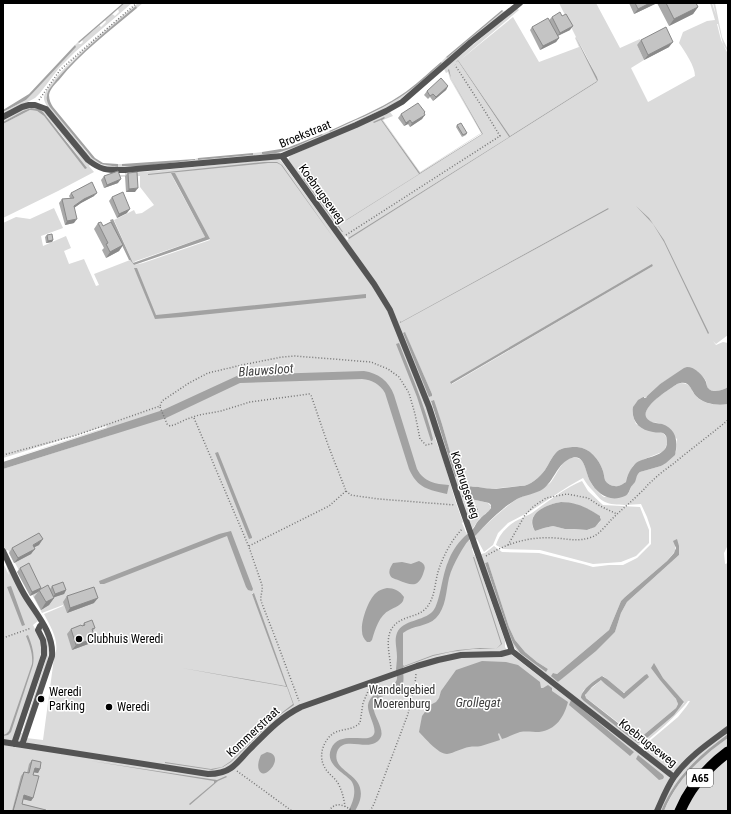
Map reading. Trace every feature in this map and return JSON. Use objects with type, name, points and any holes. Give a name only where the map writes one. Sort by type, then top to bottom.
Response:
[{"type":"highway","name":"A65","points":[[680,811],[688,796],[703,775],[728,752]]},
{"type":"street","name":"Broekstraat","points":[[35,105],[46,109],[88,160],[96,166],[106,169],[125,170],[282,156],[356,125],[402,102],[520,3]]},
{"type":"street","points":[[3,117],[22,107],[35,105]]},
{"type":"street","name":"Koebrugseweg","points":[[282,156],[374,284],[390,310],[429,407],[460,505],[512,651],[674,777]]},
{"type":"street","points":[[3,551],[24,593],[48,632],[51,643],[52,656],[22,745]]},
{"type":"street","points":[[14,744],[44,655],[43,640],[38,630],[42,623]]},
{"type":"street","name":"Kommerstraat","points":[[3,742],[208,774],[221,773],[232,767],[276,722],[301,707],[417,666],[455,656],[501,654],[512,651]]},
{"type":"street","points":[[657,811],[674,777],[697,752],[728,729]]},
{"type":"path","points":[[35,105],[60,70],[136,3]]},
{"type":"path","points":[[341,238],[500,136],[451,60]]},
{"type":"path","points":[[3,455],[77,435],[160,406],[162,401],[189,383],[208,373],[282,357],[296,356],[371,362],[388,369],[399,377],[409,393],[420,439],[426,445],[434,444],[439,439]]},
{"type":"path","points":[[160,406],[166,421],[170,426],[174,426],[199,415],[221,411],[250,402],[309,394],[311,395],[328,446],[346,491],[351,495],[442,505],[474,505],[477,509],[476,515],[468,527],[462,529],[446,551],[438,572],[433,597],[430,604],[417,614],[397,622],[392,629],[389,637],[392,675]]},
{"type":"path","points":[[194,417],[249,547],[262,585],[260,602],[276,637],[301,707]]},
{"type":"path","points":[[479,559],[520,540],[541,537],[572,541],[594,537],[652,481],[728,420]]},
{"type":"path","points":[[249,547],[329,506],[346,491]]},
{"type":"path","points":[[508,545],[525,515],[534,506],[546,498],[567,494],[588,498],[600,506],[618,514]]},
{"type":"path","points":[[3,638],[42,623]]},
{"type":"path","points":[[370,811],[408,714],[415,684],[417,666]]},
{"type":"path","points":[[345,807],[342,792],[338,783],[324,765],[322,757],[324,745],[334,733],[356,727],[360,724],[363,703],[370,688],[370,683]]},
{"type":"path","points":[[232,767],[292,811]]},
{"type":"path","points":[[329,811],[332,806],[341,805],[353,811]]},
{"type":"green space","points":[[125,3],[132,3],[75,52],[59,68],[35,98],[3,115],[3,112],[26,100],[78,42],[81,44],[83,42],[82,40],[99,25],[101,27],[106,22],[105,20],[112,14],[115,16],[119,12],[118,9]]},
{"type":"green space","points":[[138,3],[143,3],[137,8],[136,7],[72,62],[48,92],[47,100],[51,107],[89,155],[98,162],[117,166],[118,164],[122,164],[122,166],[145,166],[195,160],[198,158],[198,160],[253,155],[253,153],[262,152],[262,154],[264,154],[279,151],[323,135],[322,134],[329,131],[330,132],[383,108],[415,87],[392,105],[295,148],[282,152],[269,155],[152,167],[116,168],[98,163],[89,157],[45,102],[44,99],[47,90],[69,64],[84,49]]},
{"type":"green space","points":[[559,3],[596,3],[620,48],[640,39],[642,43],[637,45],[644,60],[631,68],[648,102],[695,76],[692,64],[679,43],[683,32],[707,21],[715,20],[710,3],[712,3],[716,15],[713,3],[715,3],[722,37],[728,50],[728,52],[723,44],[728,54],[728,335],[716,344],[713,341],[716,345],[723,342],[728,343],[728,387],[718,391],[712,391],[707,387],[705,380],[697,371],[673,376],[660,384],[646,398],[643,397],[639,400],[633,409],[633,416],[636,424],[663,433],[667,438],[667,443],[662,452],[642,460],[633,466],[626,482],[620,486],[612,486],[606,481],[599,462],[590,452],[586,449],[575,447],[559,450],[540,476],[527,485],[489,489],[472,486],[465,497],[488,503],[491,506],[490,510],[479,519],[471,531],[398,324],[288,160],[290,156],[390,112],[393,116],[383,120],[420,172],[481,133],[450,79],[448,72],[446,73],[444,69],[517,8],[519,10],[459,61],[513,17],[539,62],[579,47],[575,38],[576,37]],"holes":[[[717,24],[723,44],[721,40]],[[580,44],[597,77],[598,80],[597,82],[347,240],[345,237],[346,236],[348,238],[509,137],[458,61],[455,63],[458,60],[510,136],[597,81]],[[451,78],[483,134],[339,225],[342,232],[304,179],[338,225],[419,174],[381,119],[374,123],[384,117],[382,120],[420,173],[482,133]],[[608,208],[609,209],[401,322]],[[653,265],[452,384],[450,383]],[[403,333],[405,333],[432,394],[430,397]],[[433,400],[442,424],[457,476],[455,477],[431,402]]]},
{"type":"green space","points":[[503,11],[504,12],[419,84],[442,63],[441,62],[446,57],[447,58]]},
{"type":"green space","points":[[34,107],[42,109],[47,114],[90,165],[89,166],[94,172],[3,218],[3,124],[30,110],[37,111],[44,116],[82,160],[43,112],[31,108],[3,122],[26,108]]},
{"type":"green space","name":"Wandelgebied Moerenburg","points":[[276,159],[282,162],[366,277],[389,314],[422,394],[463,522],[462,523],[473,548],[474,555],[505,641],[505,647],[508,652],[670,777],[656,811],[3,811],[3,563],[9,575],[6,564],[38,621],[33,625],[43,644],[14,739],[22,733],[46,659],[47,644],[43,630],[41,631],[42,628],[46,633],[48,640],[49,654],[26,738],[43,740],[56,652],[56,641],[44,614],[63,605],[42,613],[8,550],[5,551],[3,548],[3,469],[111,435],[107,428],[3,461],[107,427],[106,426],[3,458],[3,223],[16,217],[30,219],[54,208],[63,228],[41,236],[43,246],[66,236],[71,248],[64,251],[69,264],[84,259],[96,286],[99,285],[94,274],[130,260],[134,265],[143,263],[210,240],[171,174],[205,237],[133,263],[114,220],[134,210],[136,214],[142,213],[154,205],[140,187],[140,176],[117,177],[118,175],[125,175],[125,173]],"holes":[[[253,593],[288,688],[260,682],[287,686]]]},
{"type":"green space","points":[[681,383],[689,385],[698,398],[706,402],[719,405],[728,404],[728,546],[724,553],[725,564],[728,563],[728,726],[672,772],[643,750],[643,747],[678,717],[690,701],[688,701],[672,719],[656,733],[637,746],[517,651],[512,644],[473,537],[500,512],[517,499],[543,488],[550,483],[564,462],[568,459],[577,458],[582,461],[591,483],[604,497],[628,494],[634,483],[636,475],[640,472],[661,466],[676,452],[677,439],[661,424],[650,422],[646,416],[646,411],[655,400],[677,384]],"holes":[[[583,478],[605,502],[618,505],[641,504],[651,529],[651,544],[637,558],[623,565],[593,567],[539,553],[502,552],[494,546],[485,553],[481,554],[475,541],[477,539],[484,552],[493,545],[498,533],[508,523],[529,512]],[[675,546],[679,546],[679,555],[627,602],[621,613],[615,632],[558,682],[553,673],[557,674],[609,630],[621,601],[667,561],[675,551]],[[488,562],[509,627],[515,640],[525,652],[548,669],[546,671],[520,653],[513,643],[485,563]],[[654,664],[663,678],[684,703],[641,743],[622,731],[581,698],[583,691],[603,676],[623,692],[626,692],[625,699],[602,680],[586,693],[585,697],[640,738],[676,708],[678,704]]]},
{"type":"green space","points":[[582,481],[588,491],[603,505],[640,507],[649,530],[649,543],[636,556],[621,562],[593,564],[540,550],[503,549],[496,545],[505,529],[510,525],[532,513],[569,487]],"holes":[[[556,503],[566,503],[587,509],[601,517],[601,520],[599,523],[587,530],[565,529],[553,526],[535,531],[532,525],[532,520],[539,511]]]},
{"type":"green space","points":[[728,731],[728,734],[697,759],[681,777],[667,798],[661,811],[659,811],[673,784],[686,766]]},
{"type":"green space","points":[[728,738],[728,745],[711,759],[696,775],[673,811],[664,811],[676,788],[690,770],[707,753]]},
{"type":"green space","points":[[728,756],[728,811],[683,811],[690,797]]},
{"type":"water","points":[[123,3],[125,3],[79,43],[78,42]]},
{"type":"water","points":[[136,6],[137,8],[77,60],[53,87],[49,95],[50,102],[53,107],[95,158],[103,163],[118,164],[118,167],[101,164],[92,158],[50,107],[47,102],[47,94],[56,80],[75,60]]},
{"type":"water","points":[[502,10],[503,11],[447,58],[446,57]]},
{"type":"water","points":[[576,38],[597,77],[598,80],[597,82],[349,239],[348,238],[509,137],[458,61],[455,63],[458,60],[510,136],[597,81]]},
{"type":"water","points":[[75,45],[76,47],[26,100],[3,112],[3,110],[29,94]]},
{"type":"water","points":[[441,62],[442,63],[399,98],[382,108],[330,132],[329,131],[401,95]]},
{"type":"water","points":[[451,78],[483,134],[339,225],[342,232],[303,179],[338,225],[419,174],[381,120],[374,123],[373,122],[384,117],[385,118],[382,120],[420,173],[482,134]]},
{"type":"water","points":[[31,108],[39,109],[43,112],[87,168],[85,169],[44,116],[37,111],[30,110],[3,124],[3,122]]},
{"type":"water","points":[[322,134],[323,135],[277,153],[262,154],[262,152],[287,148]]},
{"type":"water","points":[[253,153],[253,155],[198,160],[198,158]]},
{"type":"water","points":[[195,159],[145,166],[122,166],[122,164]]},
{"type":"water","points":[[264,162],[277,162],[282,165],[338,244],[281,165],[277,163],[148,175],[148,174]]},
{"type":"water","points":[[171,173],[175,173],[210,239],[134,265],[129,260],[110,220],[113,219],[133,263],[205,237]]},
{"type":"water","points":[[636,206],[649,218],[664,240],[709,333],[708,334],[664,242],[653,224]]},
{"type":"water","points":[[608,208],[609,209],[400,323],[400,321],[401,322]]},
{"type":"water","points":[[652,264],[653,266],[451,384],[450,382]]},
{"type":"water","points":[[134,268],[137,268],[156,315],[366,294],[366,298],[155,319]]},
{"type":"water","points":[[405,332],[432,396],[429,397],[403,333]]},
{"type":"water","points":[[399,343],[418,390],[433,439],[432,441],[417,397],[396,344]]},
{"type":"water","points":[[687,367],[693,368],[701,374],[710,390],[718,391],[728,387],[728,404],[719,405],[707,403],[699,399],[687,384],[681,383],[677,384],[661,395],[649,406],[646,412],[646,417],[651,422],[667,426],[671,429],[675,436],[675,455],[661,466],[640,472],[625,496],[619,498],[609,498],[596,490],[590,481],[584,464],[581,460],[574,457],[565,462],[558,469],[547,486],[543,489],[517,499],[490,520],[466,543],[462,549],[449,578],[444,604],[436,618],[428,623],[407,630],[403,633],[403,665],[404,666],[433,655],[458,650],[480,648],[496,649],[473,649],[450,652],[433,656],[403,667],[403,681],[401,688],[395,693],[379,698],[374,704],[375,713],[381,730],[380,739],[375,743],[365,745],[344,745],[340,747],[337,752],[339,765],[354,778],[359,784],[361,791],[360,801],[355,811],[348,811],[354,797],[354,789],[351,780],[339,771],[331,761],[331,749],[335,743],[340,740],[347,738],[366,738],[371,737],[374,734],[375,731],[368,705],[373,696],[389,689],[397,680],[397,633],[404,625],[429,615],[433,611],[449,559],[461,540],[491,508],[489,503],[462,497],[463,488],[472,486],[497,489],[527,485],[540,476],[559,450],[575,447],[586,449],[590,452],[599,462],[606,481],[612,486],[620,486],[626,482],[632,467],[636,463],[660,453],[666,446],[667,438],[664,434],[648,431],[640,427],[635,421],[633,417],[633,407],[638,400],[643,397],[646,398],[660,384]]},
{"type":"water","points":[[364,371],[382,378],[392,390],[417,469],[423,477],[430,482],[449,485],[447,494],[424,487],[412,475],[385,393],[381,387],[375,383],[362,379],[240,383],[166,418],[3,469],[3,462],[163,410],[239,375]]},
{"type":"water","points":[[434,400],[457,476],[455,477],[431,401]]},
{"type":"water","points":[[218,452],[252,538],[249,539],[215,453]]},
{"type":"water","points":[[561,502],[577,504],[586,508],[600,516],[601,520],[595,527],[587,530],[565,529],[553,526],[535,531],[532,525],[535,514],[544,507]]},
{"type":"water","points":[[231,531],[253,589],[252,591],[248,590],[246,587],[227,536],[104,584],[100,584],[99,581],[219,534]]},
{"type":"water","points":[[677,539],[679,555],[627,602],[621,613],[615,632],[596,651],[558,682],[551,676],[553,673],[557,674],[609,630],[621,601],[667,561],[674,553],[676,548],[673,541]]},
{"type":"water","points":[[473,557],[502,644],[496,649],[501,644]]},
{"type":"water","points":[[419,561],[425,566],[425,568],[422,577],[417,583],[407,584],[393,578],[389,573],[393,563],[402,562],[411,564]]},
{"type":"water","points":[[488,562],[509,627],[515,640],[525,652],[548,669],[546,672],[520,653],[513,643],[485,563]]},
{"type":"water","points":[[11,586],[25,625],[22,626],[7,587]]},
{"type":"water","points":[[387,588],[394,589],[401,593],[404,597],[403,601],[383,615],[378,623],[372,640],[367,642],[362,634],[362,627],[370,600],[380,590]]},
{"type":"water","points":[[254,593],[294,705],[274,719],[231,762],[223,767],[212,770],[165,763],[211,769],[222,767],[231,761],[271,721],[293,704],[287,687],[182,668],[286,686],[252,594]]},
{"type":"water","points":[[28,635],[33,650],[33,665],[11,732],[8,735],[3,736],[9,731],[32,664],[31,650],[26,636]]},
{"type":"water","name":"Grollegat","points":[[482,661],[506,662],[518,665],[540,682],[541,688],[548,685],[552,688],[552,691],[568,702],[562,718],[555,726],[545,731],[520,732],[502,739],[499,733],[500,740],[447,754],[443,753],[432,745],[419,732],[422,716],[430,705],[436,702],[439,698],[441,691],[456,670]]},
{"type":"water","points":[[654,663],[663,678],[684,702],[674,715],[641,743],[638,743],[581,698],[583,692],[602,676],[624,693],[647,674],[649,677],[624,699],[601,680],[585,695],[586,698],[637,738],[640,738],[676,708],[678,704],[676,699],[651,668]]},
{"type":"water","points":[[571,700],[634,752],[630,756],[569,705]]},
{"type":"water","points":[[728,734],[728,738],[708,753],[690,770],[669,799],[664,811],[661,811],[673,788],[681,777],[707,750]]},
{"type":"water","points":[[267,752],[273,754],[275,762],[269,771],[262,773],[258,768],[259,760],[261,755]]},
{"type":"water","points":[[638,755],[663,775],[663,779],[659,780],[636,759]]},
{"type":"water","points":[[91,761],[217,780],[226,776],[227,777],[218,781],[190,805],[189,804],[214,783],[214,781]]},
{"type":"building","points":[[635,3],[650,3],[638,9]]},
{"type":"building","points":[[666,3],[696,3],[698,7],[674,19]]},
{"type":"building","points":[[560,12],[562,16],[566,14],[573,26],[560,33],[552,17]]},
{"type":"building","points":[[548,18],[559,38],[543,46],[532,27]]},
{"type":"building","points":[[666,27],[673,42],[648,55],[641,40]]},
{"type":"building","points":[[441,78],[448,86],[436,97],[433,94],[430,96],[427,91]]},
{"type":"building","points":[[418,103],[425,112],[425,115],[412,123],[410,120],[406,123],[401,114]]},
{"type":"building","points":[[461,123],[467,133],[463,135],[457,125]]},
{"type":"building","points":[[118,171],[121,179],[107,185],[104,176]]},
{"type":"building","points":[[137,172],[138,188],[129,189],[128,173]]},
{"type":"building","points":[[92,182],[97,193],[74,206],[77,219],[67,221],[62,199],[74,198],[71,193]]},
{"type":"building","points":[[123,192],[130,209],[119,214],[112,197]]},
{"type":"building","points":[[101,222],[103,226],[111,222],[123,245],[110,252],[106,244],[108,243],[98,223]]},
{"type":"building","points":[[52,234],[53,240],[48,241],[47,235]]},
{"type":"building","points":[[39,533],[43,539],[33,545],[35,549],[18,558],[12,548]]},
{"type":"building","points":[[29,563],[41,588],[32,592],[20,568]]},
{"type":"building","points":[[63,582],[66,590],[55,594],[52,586]]},
{"type":"building","points":[[48,585],[54,598],[46,602],[39,590]]},
{"type":"building","points":[[94,587],[98,598],[70,608],[67,596]]},
{"type":"building","name":"Clubhuis Weredi","points":[[92,620],[95,628],[92,629],[95,638],[76,645],[71,629],[85,625],[84,623]]},
{"type":"building","points":[[32,760],[41,762],[40,769],[35,768],[33,775],[39,776],[33,798],[24,795],[22,804],[46,810],[13,811],[24,772],[29,773]]},
{"type":"place","name":"Clubhuis Weredi","points":[[79,639]]},
{"type":"place","name":"Weredi Parking","points":[[41,699]]},
{"type":"place","name":"Weredi","points":[[109,707]]},
{"type":"water label","name":"Blauwsloot","points":[[266,370]]}]
